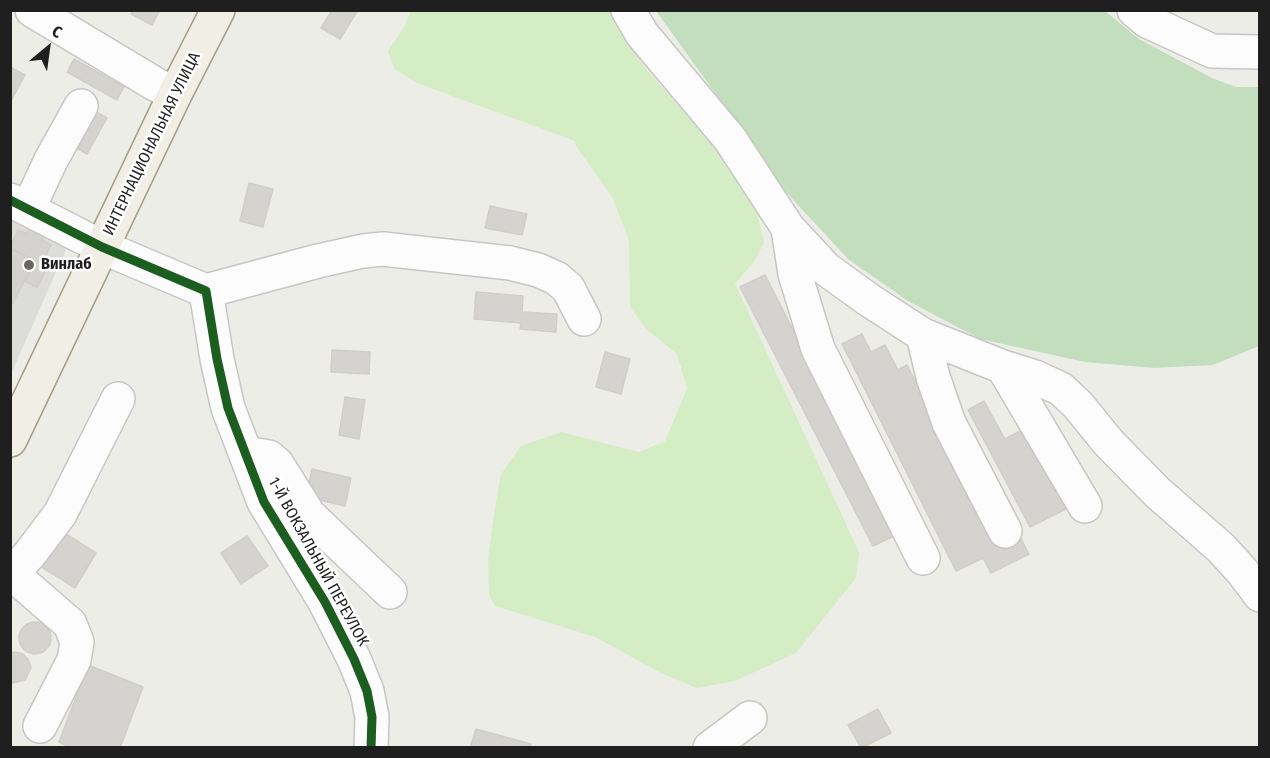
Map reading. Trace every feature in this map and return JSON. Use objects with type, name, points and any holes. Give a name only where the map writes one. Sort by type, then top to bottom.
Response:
[{"type":"main road","name":"ИНТЕРНАЦИОНАЛЬНАЯ УЛИЦА","points":[[10,440],[218,10]]},
{"type":"street","points":[[32,10],[155,84],[176,94]]},
{"type":"street","points":[[628,10],[642,34],[730,139],[788,228],[826,269],[923,335],[1003,368],[1035,377],[1061,388],[1108,442],[1157,492],[1221,548],[1260,595]]},
{"type":"street","points":[[1134,10],[1147,21],[1212,51],[1260,52]]},
{"type":"street","points":[[81,106],[51,159],[19,204],[102,247],[206,291],[318,261],[383,249],[510,263],[538,270],[556,278],[568,288],[584,319]]},
{"type":"street","points":[[788,228],[795,274],[818,349],[923,558]]},
{"type":"street","name":"1-Й ВОКЗАЛЬНЫЙ ПЕРЕУЛОК","points":[[206,291],[228,408],[264,502],[326,602],[354,659],[367,691],[372,717],[371,747]]},
{"type":"street","points":[[923,335],[933,377],[949,423],[1005,531]]},
{"type":"street","points":[[1003,368],[1085,506]]},
{"type":"street","points":[[40,726],[74,660],[77,642],[70,624],[11,572],[29,555],[60,514],[118,399]]},
{"type":"street","points":[[245,453],[269,457],[277,464],[309,515],[390,592]]},
{"type":"street","points":[[710,747],[750,718]]},
{"type":"shaded area","points":[[11,216],[69,243],[11,374]]},
{"type":"green space","points":[[411,11],[611,11],[619,29],[647,70],[705,136],[738,178],[757,210],[764,243],[754,262],[735,284],[859,552],[856,578],[796,653],[735,681],[696,688],[659,672],[595,637],[495,606],[489,594],[488,559],[494,513],[501,474],[521,446],[561,432],[639,452],[665,441],[687,388],[677,354],[646,329],[630,307],[629,240],[612,197],[576,146],[575,141],[417,83],[394,69],[388,51],[404,27]]},
{"type":"green space","points":[[656,11],[1105,11],[1139,39],[1212,78],[1236,87],[1259,87],[1259,346],[1213,365],[1154,368],[1085,362],[980,339],[908,301],[848,259],[787,193]]},
{"type":"building","points":[[133,10],[160,10],[152,25],[131,14]]},
{"type":"building","points":[[332,10],[358,10],[340,39],[321,28]]},
{"type":"building","points":[[74,59],[124,87],[117,100],[67,72]]},
{"type":"building","points":[[10,67],[25,75],[10,103]]},
{"type":"building","points":[[90,108],[107,118],[87,154],[70,144]]},
{"type":"building","points":[[249,183],[273,189],[263,227],[240,221]]},
{"type":"building","points":[[490,206],[527,214],[522,235],[485,228]]},
{"type":"building","points":[[30,227],[45,234],[42,240],[51,245],[41,265],[47,268],[37,287],[25,281],[35,261],[10,248],[18,230],[27,234]]},
{"type":"building","points":[[10,248],[35,261],[10,308]]},
{"type":"building","points":[[765,275],[898,534],[873,546],[740,287]]},
{"type":"building","points":[[476,292],[523,296],[522,312],[557,314],[556,332],[520,329],[521,323],[474,319]]},
{"type":"building","points":[[862,334],[871,352],[885,345],[898,370],[907,365],[995,542],[1017,531],[1029,554],[991,573],[983,558],[956,571],[842,344]]},
{"type":"building","points":[[332,350],[370,352],[369,374],[331,372]]},
{"type":"building","points":[[605,352],[630,359],[621,394],[596,387]]},
{"type":"building","points":[[345,397],[365,400],[359,439],[339,435]]},
{"type":"building","points":[[984,401],[1005,439],[1024,429],[1066,509],[1030,527],[968,410]]},
{"type":"building","points":[[312,469],[351,478],[345,506],[306,497]]},
{"type":"building","points":[[63,532],[96,553],[75,588],[34,562]]},
{"type":"building","points":[[247,536],[268,566],[241,584],[221,553]]},
{"type":"building","points":[[35,622],[46,627],[51,638],[46,649],[35,654],[24,649],[19,638],[24,627]]},
{"type":"building","points":[[16,652],[28,659],[31,668],[25,680],[10,683],[10,653]]},
{"type":"building","points":[[88,665],[143,687],[120,748],[72,748],[59,742]]},
{"type":"building","points":[[878,709],[891,733],[861,748],[848,725]]},
{"type":"building","points":[[476,729],[531,744],[530,748],[470,748]]},
{"type":"cycle path","points":[[10,200],[102,247],[206,291],[228,408],[264,502],[325,602],[354,659],[367,691],[372,717],[371,748]]},
{"type":"place","name":"Винлаб","points":[[29,265]]}]
